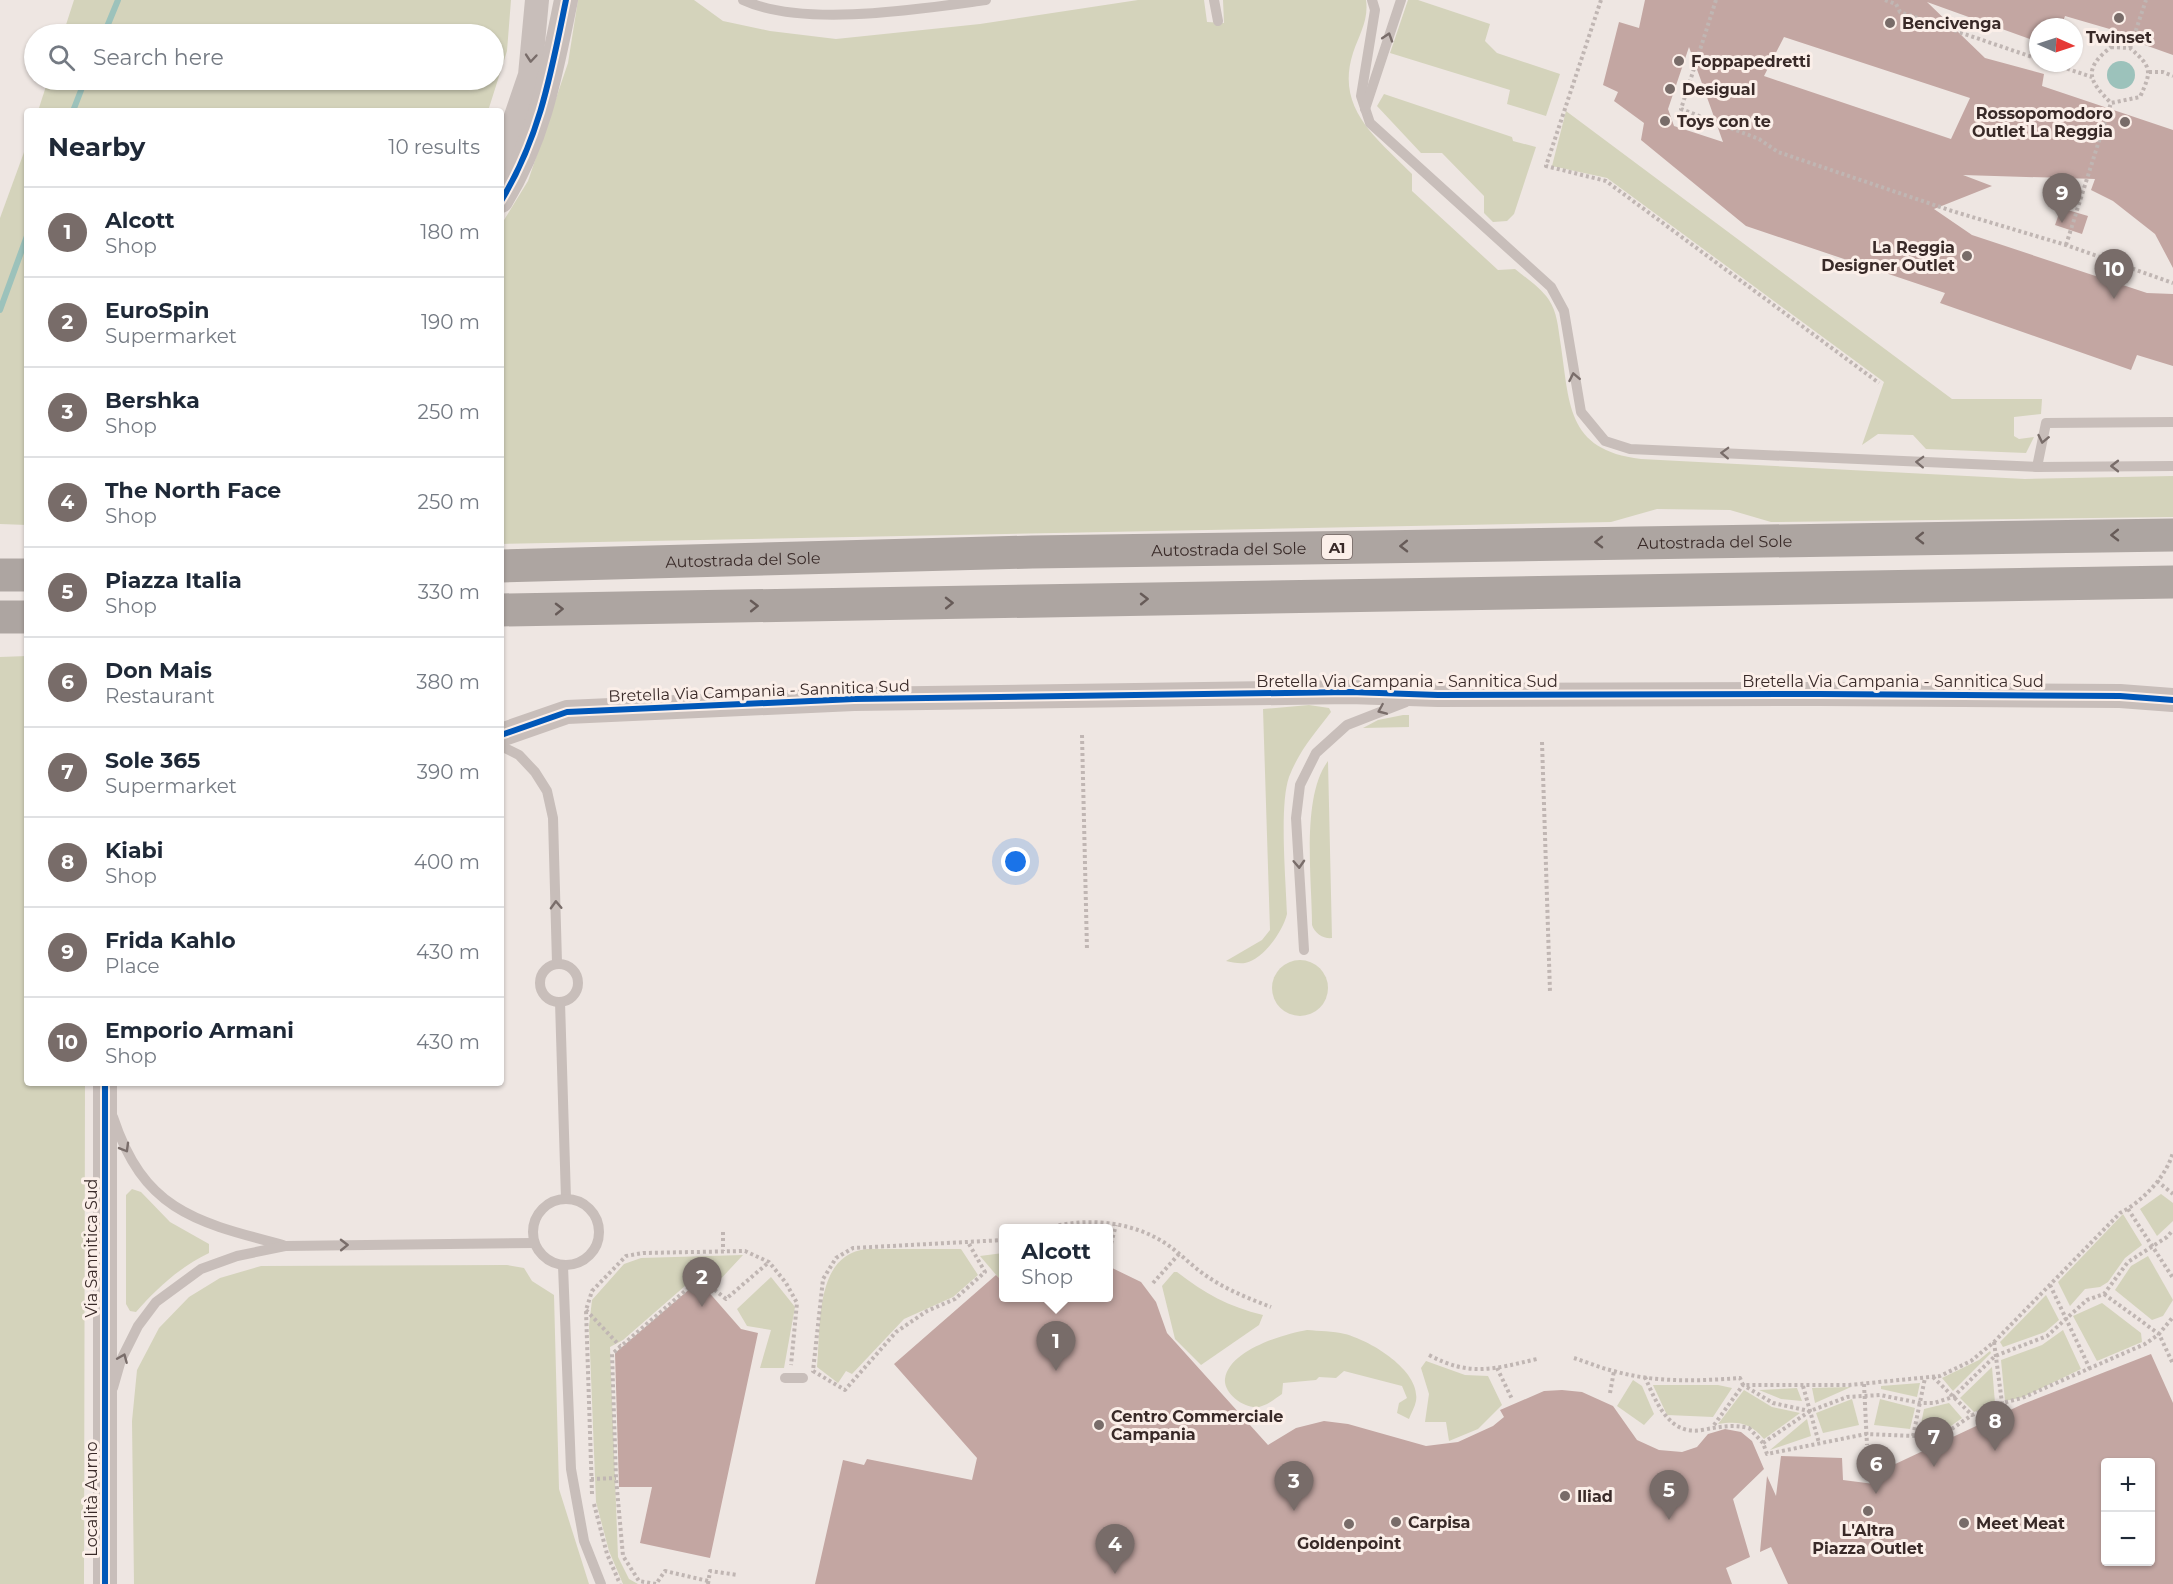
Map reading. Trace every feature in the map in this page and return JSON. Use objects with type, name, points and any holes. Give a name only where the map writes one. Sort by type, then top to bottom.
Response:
[{"type":"highway","name":"Autostrada del Sole","points":[[504,566],[1055,552],[2173,535]]},
{"type":"highway","points":[[0,575],[24,575]]},
{"type":"highway","points":[[504,610],[2173,582]]},
{"type":"highway","points":[[0,617],[24,617]]},
{"type":"street","points":[[504,151],[530,75],[537,0]]},
{"type":"street","points":[[534,27],[550,0]]},
{"type":"street","points":[[504,196],[522,167],[548,90],[566,0]]},
{"type":"street","name":"Bretella Via Campania - Sannitica Sud","points":[[504,734],[567,712],[854,699],[1350,692],[1438,695],[2120,696],[2173,700]]},
{"type":"street","name":"Via Sannitica Sud","points":[[104,1414],[105,1088]]},
{"type":"street","name":"Località Aurno","points":[[104,1414],[105,1584]]},
{"type":"lane","points":[[743,0],[790,12],[839,16],[986,0]]},
{"type":"lane","points":[[1214,0],[1218,21]]},
{"type":"lane","points":[[1372,0],[1375,10],[1364,66],[1361,96],[1370,123],[1551,287],[1564,311],[1581,412],[1605,441],[1630,449],[2037,467],[2173,466]]},
{"type":"lane","points":[[1365,109],[1401,0]]},
{"type":"lane","points":[[2037,467],[2046,423],[2173,422]]},
{"type":"lane","points":[[1304,950],[1296,818],[1300,785],[1316,753],[1347,725],[1398,703],[1438,695]]},
{"type":"lane","points":[[504,748],[519,755],[535,772],[547,791],[553,818],[557,963]]},
{"type":"lane","points":[[557,963],[570,967],[578,983],[574,994],[560,1002],[548,999],[540,989],[539,982],[543,971],[557,963]]},
{"type":"lane","points":[[560,1002],[566,1199]]},
{"type":"lane","points":[[105,1088],[122,1146],[153,1188],[172,1207],[194,1219],[285,1246]]},
{"type":"lane","points":[[566,1199],[575,1200],[591,1210],[599,1227],[599,1236],[591,1255],[573,1265],[563,1266],[545,1259],[534,1243],[532,1233],[538,1213],[555,1200],[566,1199]]},
{"type":"lane","points":[[104,1414],[121,1360],[138,1326],[156,1302],[201,1269],[237,1256],[285,1246],[534,1243]]},
{"type":"lane","points":[[563,1266],[571,1469],[584,1541],[601,1584]]},
{"type":"lane","points":[[787,1378],[803,1378]]},
{"type":"path","points":[[1601,0],[1546,166],[1606,181],[1879,383]]},
{"type":"path","points":[[1716,0],[1681,109],[1759,139],[1778,152],[1952,211],[2066,245],[2173,283]]},
{"type":"path","points":[[1885,0],[1896,4],[1900,12],[2029,56]]},
{"type":"path","points":[[2130,48],[2146,0]]},
{"type":"path","points":[[2111,47],[2130,48],[2146,63],[2149,72],[2140,97],[2111,103],[2094,86],[2092,77],[2096,59],[2111,47]]},
{"type":"path","points":[[2077,72],[2092,77]]},
{"type":"path","points":[[2149,72],[2163,72],[2173,76]]},
{"type":"path","points":[[2066,245],[2111,103]]},
{"type":"path","points":[[1082,735],[1087,950]]},
{"type":"path","points":[[1542,742],[1550,992]]},
{"type":"path","points":[[1743,1385],[1864,1384],[1924,1378],[1933,1377],[1971,1361],[1994,1342],[2120,1213],[2128,1209],[2157,1181],[2173,1155]]},
{"type":"path","points":[[2157,1181],[2173,1194]]},
{"type":"path","points":[[2128,1209],[2173,1278]]},
{"type":"path","points":[[1067,1224],[1094,1224]]},
{"type":"path","points":[[1113,1225],[1142,1232],[1166,1244],[1208,1277],[1271,1307]]},
{"type":"path","points":[[1113,1236],[1116,1225]]},
{"type":"path","points":[[1763,1443],[1810,1411],[1847,1397],[1880,1395],[1920,1403],[1953,1397],[1995,1356],[2047,1336],[2087,1300],[2104,1294],[2128,1262],[2173,1230]]},
{"type":"path","points":[[723,1232],[723,1251]]},
{"type":"path","points":[[969,1244],[985,1272],[955,1299],[927,1311],[897,1332],[845,1390],[813,1371],[823,1279],[836,1258],[844,1252],[862,1246],[969,1244],[999,1241]]},
{"type":"path","points":[[620,1584],[607,1554],[592,1498],[586,1310],[592,1292],[626,1256],[643,1253],[745,1251],[769,1262],[786,1283],[797,1303],[787,1378]]},
{"type":"path","points":[[1153,1283],[1179,1254]]},
{"type":"path","points":[[738,1575],[710,1571],[708,1582],[665,1571],[656,1584],[639,1581],[623,1556],[616,1478],[612,1354],[700,1278],[726,1299],[769,1262]]},
{"type":"path","points":[[2050,1286],[2067,1316],[2090,1369]]},
{"type":"path","points":[[2104,1294],[2159,1334],[2173,1364]]},
{"type":"path","points":[[586,1310],[620,1346]]},
{"type":"path","points":[[1645,1377],[1656,1403],[1666,1418],[1673,1423],[1692,1431],[1714,1426],[1749,1428],[1763,1443],[1767,1454],[1866,1434],[1940,1437],[1972,1415],[2002,1402],[2022,1398],[2090,1369],[2159,1334],[2173,1317]]},
{"type":"path","points":[[1994,1342],[2002,1402]]},
{"type":"path","points":[[1429,1355],[1468,1370],[1497,1368],[1537,1359]]},
{"type":"path","points":[[1574,1358],[1614,1371],[1645,1377],[1691,1381],[1740,1378],[1743,1385],[1773,1403],[1810,1411]]},
{"type":"path","points":[[1497,1368],[1512,1399]]},
{"type":"path","points":[[1610,1393],[1614,1371]]},
{"type":"path","points":[[1933,1377],[1972,1415]]},
{"type":"path","points":[[1913,1436],[1924,1378]]},
{"type":"path","points":[[1864,1384],[1867,1445]]},
{"type":"path","points":[[1714,1426],[1743,1385]]},
{"type":"path","points":[[1803,1386],[1819,1443]]},
{"type":"path","points":[[591,1479],[616,1478]]},
{"type":"green space","points":[[74,0],[511,0],[507,51],[504,60],[504,24],[66,24]]},
{"type":"green space","points":[[578,0],[694,0],[723,21],[770,31],[836,39],[980,24],[1138,0],[1204,0],[1207,22],[1224,23],[1223,0],[1366,0],[1365,21],[1353,53],[1349,73],[1350,90],[1355,106],[1373,135],[1412,174],[1412,191],[1498,270],[1515,269],[1538,287],[1549,300],[1557,320],[1570,403],[1576,420],[1585,434],[1598,445],[1616,454],[1641,459],[2025,479],[2173,476],[2173,517],[1771,522],[1730,510],[1657,509],[1611,522],[504,544],[504,220],[528,181],[568,63]]},
{"type":"green space","points":[[1408,0],[1418,0],[1490,24],[1485,41],[1497,53],[1560,74],[1546,116],[1507,104],[1510,90],[1390,53]]},
{"type":"green space","points":[[45,90],[495,90],[489,108],[39,108]]},
{"type":"green space","points":[[1384,94],[1512,137],[1513,141],[1536,147],[1514,214],[1507,221],[1493,222],[1484,213],[1484,196],[1442,153],[1421,153],[1377,106]]},
{"type":"green space","points":[[1566,111],[1952,399],[2042,399],[2041,414],[2014,417],[2014,436],[2019,439],[2034,437],[2026,453],[1926,449],[1913,435],[1878,434],[1862,445],[1884,382],[1607,178],[1552,166]]},
{"type":"green space","points":[[24,152],[24,525],[0,524],[0,218]]},
{"type":"green space","points":[[24,656],[24,1086],[85,1086],[84,1584],[0,1584],[0,657]]},
{"type":"green space","points":[[1309,705],[1329,708],[1331,712],[1298,759],[1289,777],[1286,790],[1284,824],[1287,914],[1285,921],[1271,944],[1252,961],[1238,963],[1226,961],[1262,940],[1270,930],[1263,709]]},
{"type":"green space","points":[[1409,715],[1409,727],[1363,728],[1378,720]]},
{"type":"green space","points":[[1328,761],[1332,938],[1323,937],[1312,925],[1310,863],[1314,795]]},
{"type":"green space","points":[[1300,960],[1311,962],[1320,968],[1326,977],[1328,988],[1326,999],[1320,1008],[1311,1014],[1300,1016],[1289,1014],[1280,1008],[1274,999],[1272,988],[1274,977],[1280,968],[1289,962]]},
{"type":"green space","points":[[132,1189],[141,1192],[170,1222],[209,1244],[209,1253],[170,1279],[136,1312],[130,1311],[126,1304],[126,1195]]},
{"type":"green space","points":[[2161,1194],[2173,1203],[2173,1221],[2157,1236],[2140,1209]]},
{"type":"green space","points":[[2123,1214],[2142,1245],[2125,1258],[2108,1282],[2100,1287],[2085,1289],[2070,1306],[2058,1282]]},
{"type":"green space","points":[[867,1249],[961,1249],[978,1275],[953,1297],[904,1319],[852,1374],[846,1371],[838,1383],[817,1367],[824,1295],[829,1278],[837,1264],[850,1254]]},
{"type":"green space","points":[[999,1254],[999,1278],[980,1256]]},
{"type":"green space","points":[[743,1255],[716,1284],[701,1272],[623,1340],[610,1347],[618,1557],[629,1579],[638,1584],[623,1584],[609,1551],[596,1502],[589,1326],[592,1300],[624,1264],[641,1258]]},
{"type":"green space","points":[[2148,1256],[2173,1300],[2163,1316],[2152,1320],[2115,1290],[2131,1266]]},
{"type":"green space","points":[[507,1265],[524,1268],[532,1281],[554,1295],[559,1489],[589,1584],[134,1584],[132,1421],[137,1370],[159,1328],[189,1297],[220,1278],[261,1266]]},
{"type":"green space","points":[[1174,1272],[1217,1298],[1263,1315],[1259,1325],[1201,1365],[1175,1339],[1162,1286]]},
{"type":"green space","points":[[771,1277],[795,1307],[784,1368],[760,1368],[771,1330],[747,1326],[737,1309]]},
{"type":"green space","points":[[2046,1295],[2059,1320],[2045,1332],[2003,1347],[2000,1342]]},
{"type":"green space","points":[[2102,1303],[2141,1333],[2142,1342],[2097,1361],[2073,1316]]},
{"type":"green space","points":[[1307,1330],[1336,1332],[1355,1337],[1391,1358],[1410,1378],[1415,1389],[1415,1406],[1409,1419],[1397,1413],[1399,1403],[1407,1398],[1402,1386],[1344,1371],[1336,1378],[1319,1377],[1316,1380],[1283,1383],[1282,1394],[1262,1406],[1244,1404],[1232,1396],[1225,1385],[1225,1379],[1236,1360],[1259,1345]]},
{"type":"green space","points":[[2063,1330],[2081,1369],[2023,1397],[2005,1401],[2001,1360],[2042,1345]]},
{"type":"green space","points":[[1990,1351],[1991,1353],[1953,1391],[1942,1378],[1979,1360]]},
{"type":"green space","points":[[1426,1361],[1465,1375],[1488,1376],[1502,1405],[1478,1429],[1449,1441],[1446,1422],[1425,1422],[1429,1394],[1421,1368]]},
{"type":"green space","points":[[1992,1367],[1995,1403],[1974,1412],[1960,1398]]},
{"type":"green space","points":[[1633,1380],[1642,1386],[1654,1414],[1644,1425],[1617,1406]]},
{"type":"green space","points":[[1920,1383],[1917,1397],[1881,1389],[1881,1386]]},
{"type":"green space","points":[[1653,1385],[1718,1385],[1732,1388],[1713,1417],[1667,1415]]},
{"type":"green space","points":[[1851,1387],[1815,1403],[1812,1388]]},
{"type":"green space","points":[[1797,1388],[1802,1401],[1781,1399],[1759,1390]]},
{"type":"green space","points":[[1744,1390],[1772,1407],[1800,1413],[1764,1439],[1754,1429],[1744,1424],[1718,1424]]},
{"type":"green space","points":[[1852,1399],[1859,1425],[1823,1433],[1816,1413]]},
{"type":"green space","points":[[1880,1399],[1915,1408],[1910,1429],[1874,1425]]},
{"type":"green space","points":[[1949,1403],[1962,1418],[1944,1431],[1920,1429],[1924,1409]]},
{"type":"green space","points":[[1807,1419],[1811,1436],[1770,1450]]},
{"type":"water","points":[[2121,61],[2131,65],[2135,75],[2131,85],[2121,89],[2111,85],[2107,75],[2111,65]]},
{"type":"building","name":"La Reggia Designer Outlet","points":[[1645,0],[2173,0],[2173,55],[2142,44],[2144,39],[2083,21],[2083,18],[2065,16],[2064,18],[2029,18],[2029,39],[1927,2],[1985,58],[2029,70],[2029,72],[2044,74],[2042,86],[2173,130],[2173,268],[2155,234],[2113,201],[2091,190],[2095,179],[1963,175],[1992,186],[1934,209],[1972,235],[2147,293],[2173,294],[2173,366],[2137,355],[2131,370],[1940,303],[1945,293],[1746,226],[1641,140],[1644,123],[1614,101],[1618,92],[1603,85],[1619,22],[1639,28]],"holes":[[[1784,37],[1970,98],[1951,139],[1764,76]],[[1689,47],[1723,142],[1674,126],[1668,109]]]},
{"type":"building","points":[[2061,208],[2088,216],[2082,234],[2055,225]]},
{"type":"building","name":"Centro Commerciale Campania","points":[[1113,1268],[1141,1282],[1156,1302],[1167,1333],[1268,1445],[1296,1428],[1324,1421],[1348,1424],[1426,1446],[1458,1442],[1493,1426],[1504,1417],[1500,1410],[1544,1391],[1562,1390],[1582,1392],[1613,1406],[1637,1440],[1659,1450],[1682,1452],[1697,1447],[1708,1434],[1725,1429],[1741,1432],[1752,1441],[1764,1469],[1733,1499],[1750,1557],[1726,1568],[1732,1584],[815,1584],[843,1460],[864,1465],[867,1459],[972,1480],[977,1458],[894,1364],[996,1275],[999,1278],[999,1302],[1113,1302]]},
{"type":"building","points":[[699,1281],[741,1329],[758,1333],[710,1558],[640,1543],[652,1487],[619,1487],[615,1353]]},
{"type":"building","points":[[2151,1354],[2173,1403],[2173,1584],[1788,1584],[1771,1547],[1760,1552],[1767,1476],[1776,1496],[1781,1456],[1842,1458],[1843,1480],[1874,1484],[1874,1474],[2023,1404]]},
{"type":"waterway","points":[[108,24],[118,0]]},
{"type":"waterway","points":[[74,108],[81,90]]},
{"type":"waterway","points":[[0,310],[24,244]]},
{"type":"cycle path","points":[[504,195],[526,153],[535,129],[549,79],[566,0]]},
{"type":"cycle path","points":[[504,734],[567,712],[854,699],[1350,692],[1438,695],[2120,696],[2173,700]]},
{"type":"cycle path","points":[[105,1086],[105,1584]]},
{"type":"place","name":"Twinset","points":[[2119,18]]},
{"type":"place","name":"Bencivenga","points":[[1890,23]]},
{"type":"place","name":"Foppapedretti","points":[[1679,61]]},
{"type":"place","name":"Desigual","points":[[1670,89]]},
{"type":"place","name":"Toys con te","points":[[1665,121]]},
{"type":"place","name":"Rossopomodoro Outlet La Reggia","points":[[2125,122]]},
{"type":"place","name":"Frida Kahlo","points":[[2062,223]]},
{"type":"place","name":"La Reggia Designer Outlet","points":[[1967,256]]},
{"type":"place","name":"Emporio Armani","points":[[2114,299]]},
{"type":"place","name":"EuroSpin","points":[[702,1307]]},
{"type":"place","name":"Alcott","points":[[1056,1371]]},
{"type":"place","name":"Centro Commerciale Campania","points":[[1099,1425]]},
{"type":"place","name":"Kiabi","points":[[1995,1451]]},
{"type":"place","name":"Sole 365","points":[[1934,1467]]},
{"type":"place","name":"Don Mais","points":[[1876,1494]]},
{"type":"place","name":"Iliad","points":[[1565,1496]]},
{"type":"place","name":"Bershka","points":[[1294,1511]]},
{"type":"place","name":"L'Altra Piazza Outlet","points":[[1868,1511]]},
{"type":"place","name":"Piazza Italia","points":[[1669,1520]]},
{"type":"place","name":"Carpisa","points":[[1396,1522]]},
{"type":"place","name":"Meet Meat","points":[[1964,1523]]},
{"type":"place","name":"Goldenpoint","points":[[1349,1524]]},
{"type":"place","name":"The North Face","points":[[1115,1574]]}]
